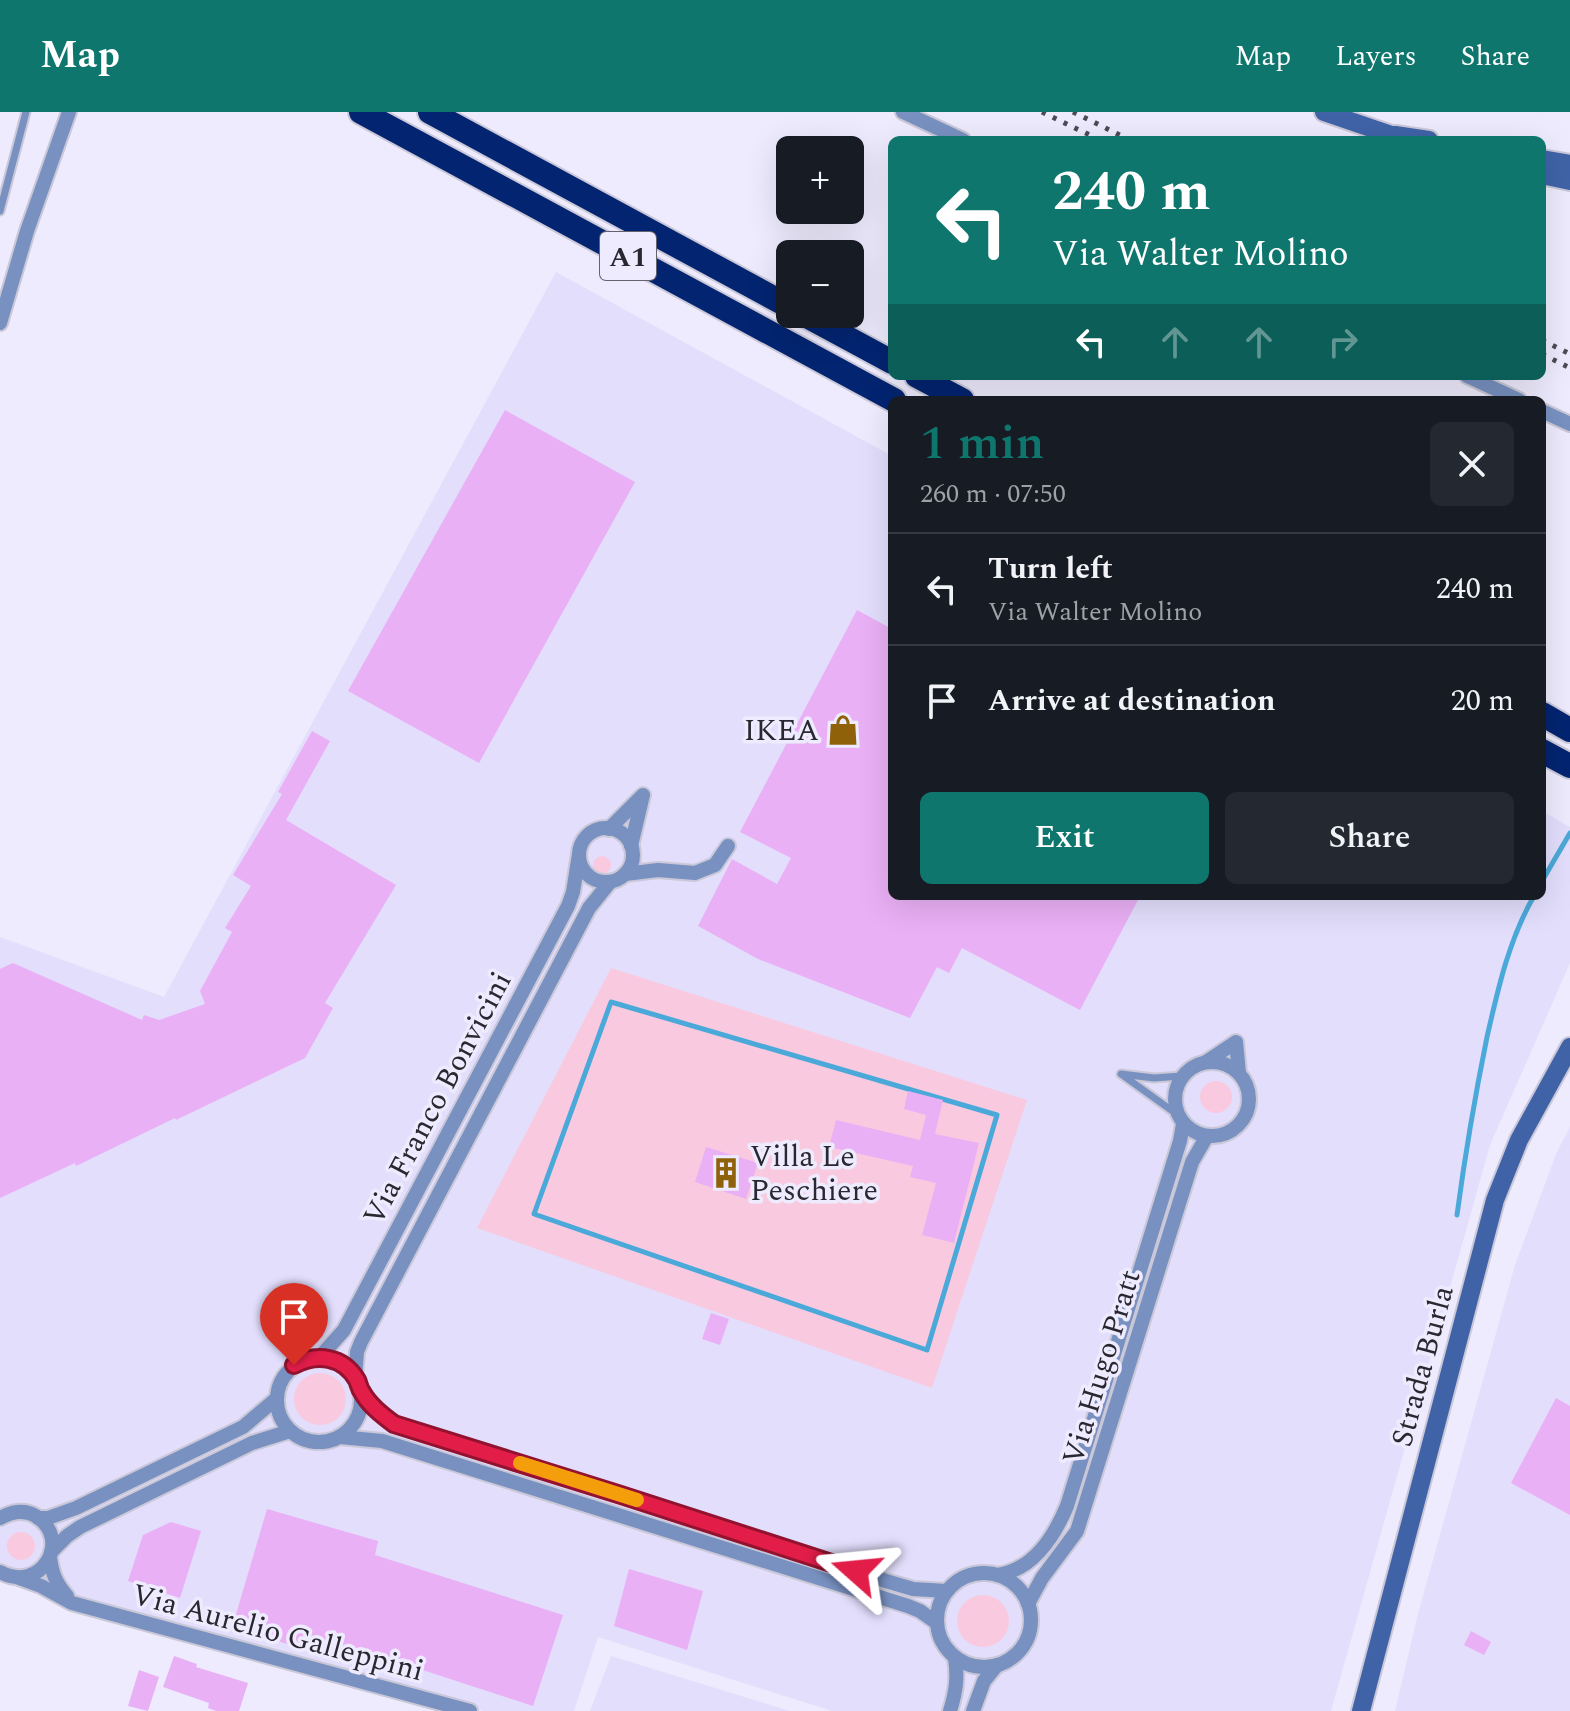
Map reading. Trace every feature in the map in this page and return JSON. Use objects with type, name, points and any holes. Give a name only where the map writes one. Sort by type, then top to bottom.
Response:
[{"type":"highway","name":"A1","points":[[361,112],[888,397]]},
{"type":"highway","name":"A1","points":[[430,112],[776,299]]},
{"type":"highway","points":[[829,328],[888,360]]},
{"type":"highway","points":[[924,380],[954,396]]},
{"type":"highway","points":[[1546,716],[1570,730]]},
{"type":"highway","points":[[1546,753],[1570,766]]},
{"type":"main road","points":[[1324,112],[1396,136]]},
{"type":"main road","points":[[1546,160],[1570,164]]},
{"type":"main road","points":[[1546,169],[1570,172]]},
{"type":"main road","points":[[1546,176],[1570,181]]},
{"type":"main road","name":"Strada Burla","points":[[1361,1711],[1495,1200],[1519,1140],[1570,1047]]},
{"type":"street","points":[[0,323],[27,231],[69,112]]},
{"type":"street","points":[[903,112],[954,136]]},
{"type":"street","points":[[1476,380],[1510,396]]},
{"type":"street","points":[[1546,413],[1570,424]]},
{"type":"street","points":[[609,829],[643,795],[632,860],[625,874]]},
{"type":"street","points":[[610,882],[588,876],[580,862],[579,854],[585,838],[592,832],[609,829],[622,834],[632,849],[658,870]]},
{"type":"street","points":[[625,874],[658,870],[695,873],[715,865],[728,846]]},
{"type":"street","name":"Via Franco Bonvicini","points":[[320,1357],[344,1330],[568,906],[579,854]]},
{"type":"street","name":"Via Franco Bonvicini","points":[[358,1384],[357,1352],[366,1331],[589,908],[610,882],[625,874]]},
{"type":"street","points":[[1205,1063],[1217,1062],[1239,1073],[1249,1096],[1248,1109],[1244,1119],[1228,1133],[1198,1134],[1181,1119],[1175,1105],[1182,1076],[1236,1042],[1239,1073]]},
{"type":"street","name":"Via Hugo Pratt","points":[[998,1575],[1021,1568],[1033,1559],[1059,1524],[1067,1506],[1171,1171],[1181,1119]]},
{"type":"street","name":"Via Hugo Pratt","points":[[1028,1604],[1042,1578],[1077,1531],[1192,1162],[1207,1136]]},
{"type":"street","points":[[358,1384],[360,1412],[349,1431],[340,1437],[327,1442],[314,1442],[290,1431],[282,1421],[276,1399],[285,1374],[306,1359],[320,1357],[340,1363],[358,1384],[381,1414],[394,1424],[886,1581],[913,1589],[946,1591]]},
{"type":"street","points":[[38,1518],[48,1518],[76,1508],[243,1427],[276,1399]]},
{"type":"street","points":[[19,1578],[38,1573],[67,1536],[80,1527],[252,1443],[290,1431]]},
{"type":"street","points":[[340,1437],[382,1441],[908,1606],[937,1623]]},
{"type":"street","points":[[0,1517],[24,1512],[45,1524],[50,1533],[52,1574],[72,1603]]},
{"type":"street","name":"Via Aurelio Galleppini","points":[[0,1572],[41,1586],[72,1603],[470,1711]]},
{"type":"street","points":[[982,1573],[998,1575],[1012,1582],[1028,1604],[1031,1624],[1027,1639],[1006,1662],[991,1667],[966,1664],[955,1658],[940,1640],[937,1623],[939,1604],[953,1584],[967,1576],[982,1573]]},
{"type":"street","points":[[950,1711],[957,1690],[955,1658]]},
{"type":"street","points":[[973,1711],[984,1681],[997,1665]]},
{"type":"lane","points":[[0,211],[26,112]]},
{"type":"lane","points":[[1181,1119],[1121,1074],[1154,1078],[1182,1076]]},
{"type":"shaded area","points":[[556,272],[888,454],[888,900],[1546,900],[1546,813],[1570,827],[1570,963],[1490,1145],[1331,1711],[832,1711],[598,1637],[574,1711],[484,1711],[0,1579],[0,937],[164,997]]},
{"type":"shaded area","points":[[602,856],[611,865],[602,874],[593,865]]},
{"type":"shaded area","points":[[611,968],[1027,1100],[932,1388],[477,1228]]},
{"type":"shaded area","points":[[1216,1081],[1227,1086],[1232,1097],[1227,1108],[1216,1113],[1205,1108],[1200,1097],[1205,1086]]},
{"type":"shaded area","points":[[1570,1127],[1570,1711],[1395,1711],[1418,1614],[1515,1265],[1556,1154]]},
{"type":"shaded area","points":[[320,1373],[338,1381],[346,1399],[338,1417],[320,1425],[302,1417],[294,1399],[302,1381]]},
{"type":"shaded area","points":[[21,1532],[31,1536],[35,1546],[31,1556],[21,1560],[11,1556],[7,1546],[11,1536]]},
{"type":"shaded area","points":[[983,1595],[1001,1603],[1009,1621],[1001,1639],[983,1647],[965,1639],[957,1621],[965,1603]]},
{"type":"shaded area","points":[[611,1656],[790,1711],[590,1711]]},
{"type":"building","points":[[505,410],[635,482],[479,763],[348,691]]},
{"type":"building","name":"IKEA","points":[[857,610],[888,627],[888,900],[1138,900],[1080,1010],[962,948],[949,973],[937,967],[910,1018],[758,959],[698,926],[732,859],[777,884],[791,858],[740,832]]},
{"type":"building","points":[[312,731],[330,741],[286,820],[396,885],[325,1003],[333,1008],[305,1058],[76,1166],[75,1163],[0,1198],[0,969],[13,963],[142,1020],[144,1015],[159,1020],[205,1004],[200,991],[232,932],[225,928],[251,886],[233,875],[282,794],[278,792]]},
{"type":"building","points":[[908,1091],[943,1100],[935,1134],[979,1143],[954,1243],[922,1235],[936,1183],[910,1177],[913,1166],[829,1147],[836,1120],[920,1140],[926,1115],[904,1109]]},
{"type":"building","name":"Villa Le Peschiere","points":[[706,1147],[758,1163],[746,1199],[695,1182]]},
{"type":"building","points":[[711,1313],[729,1319],[720,1345],[702,1339]]},
{"type":"building","points":[[1556,1398],[1570,1406],[1570,1515],[1511,1483]]},
{"type":"building","points":[[267,1509],[378,1541],[375,1555],[563,1615],[533,1706],[346,1645],[343,1660],[232,1628]]},
{"type":"building","points":[[171,1522],[201,1531],[180,1598],[128,1581],[143,1535]]},
{"type":"building","points":[[629,1569],[703,1591],[687,1650],[614,1626]]},
{"type":"building","points":[[1471,1631],[1491,1642],[1484,1655],[1464,1645]]},
{"type":"building","points":[[174,1656],[197,1664],[196,1667],[248,1683],[239,1711],[216,1711],[208,1708],[209,1703],[163,1687]]},
{"type":"building","points":[[139,1670],[159,1677],[148,1711],[128,1706]]},
{"type":"waterway","points":[[1546,874],[1570,833]]},
{"type":"waterway","points":[[1457,1215],[1474,1103],[1495,1001],[1511,947],[1532,900]]},
{"type":"waterway","points":[[611,1002],[997,1115],[927,1350],[534,1214],[611,1002]]},
{"type":"railway","points":[[1042,112],[1092,136]]},
{"type":"railway","points":[[1073,112],[1122,136]]},
{"type":"railway","points":[[1546,342],[1570,354]]},
{"type":"railway","points":[[1546,356],[1570,368]]},
{"type":"slow traffic","points":[[520,1463],[637,1500]]},
{"type":"place","name":"IKEA","points":[[843,730]]},
{"type":"place","name":"Villa Le Peschiere","points":[[726,1173]]},
{"type":"route","points":[[294,1365],[320,1357],[340,1363],[349,1369],[361,1391],[381,1414],[394,1424],[856,1571]]}]
